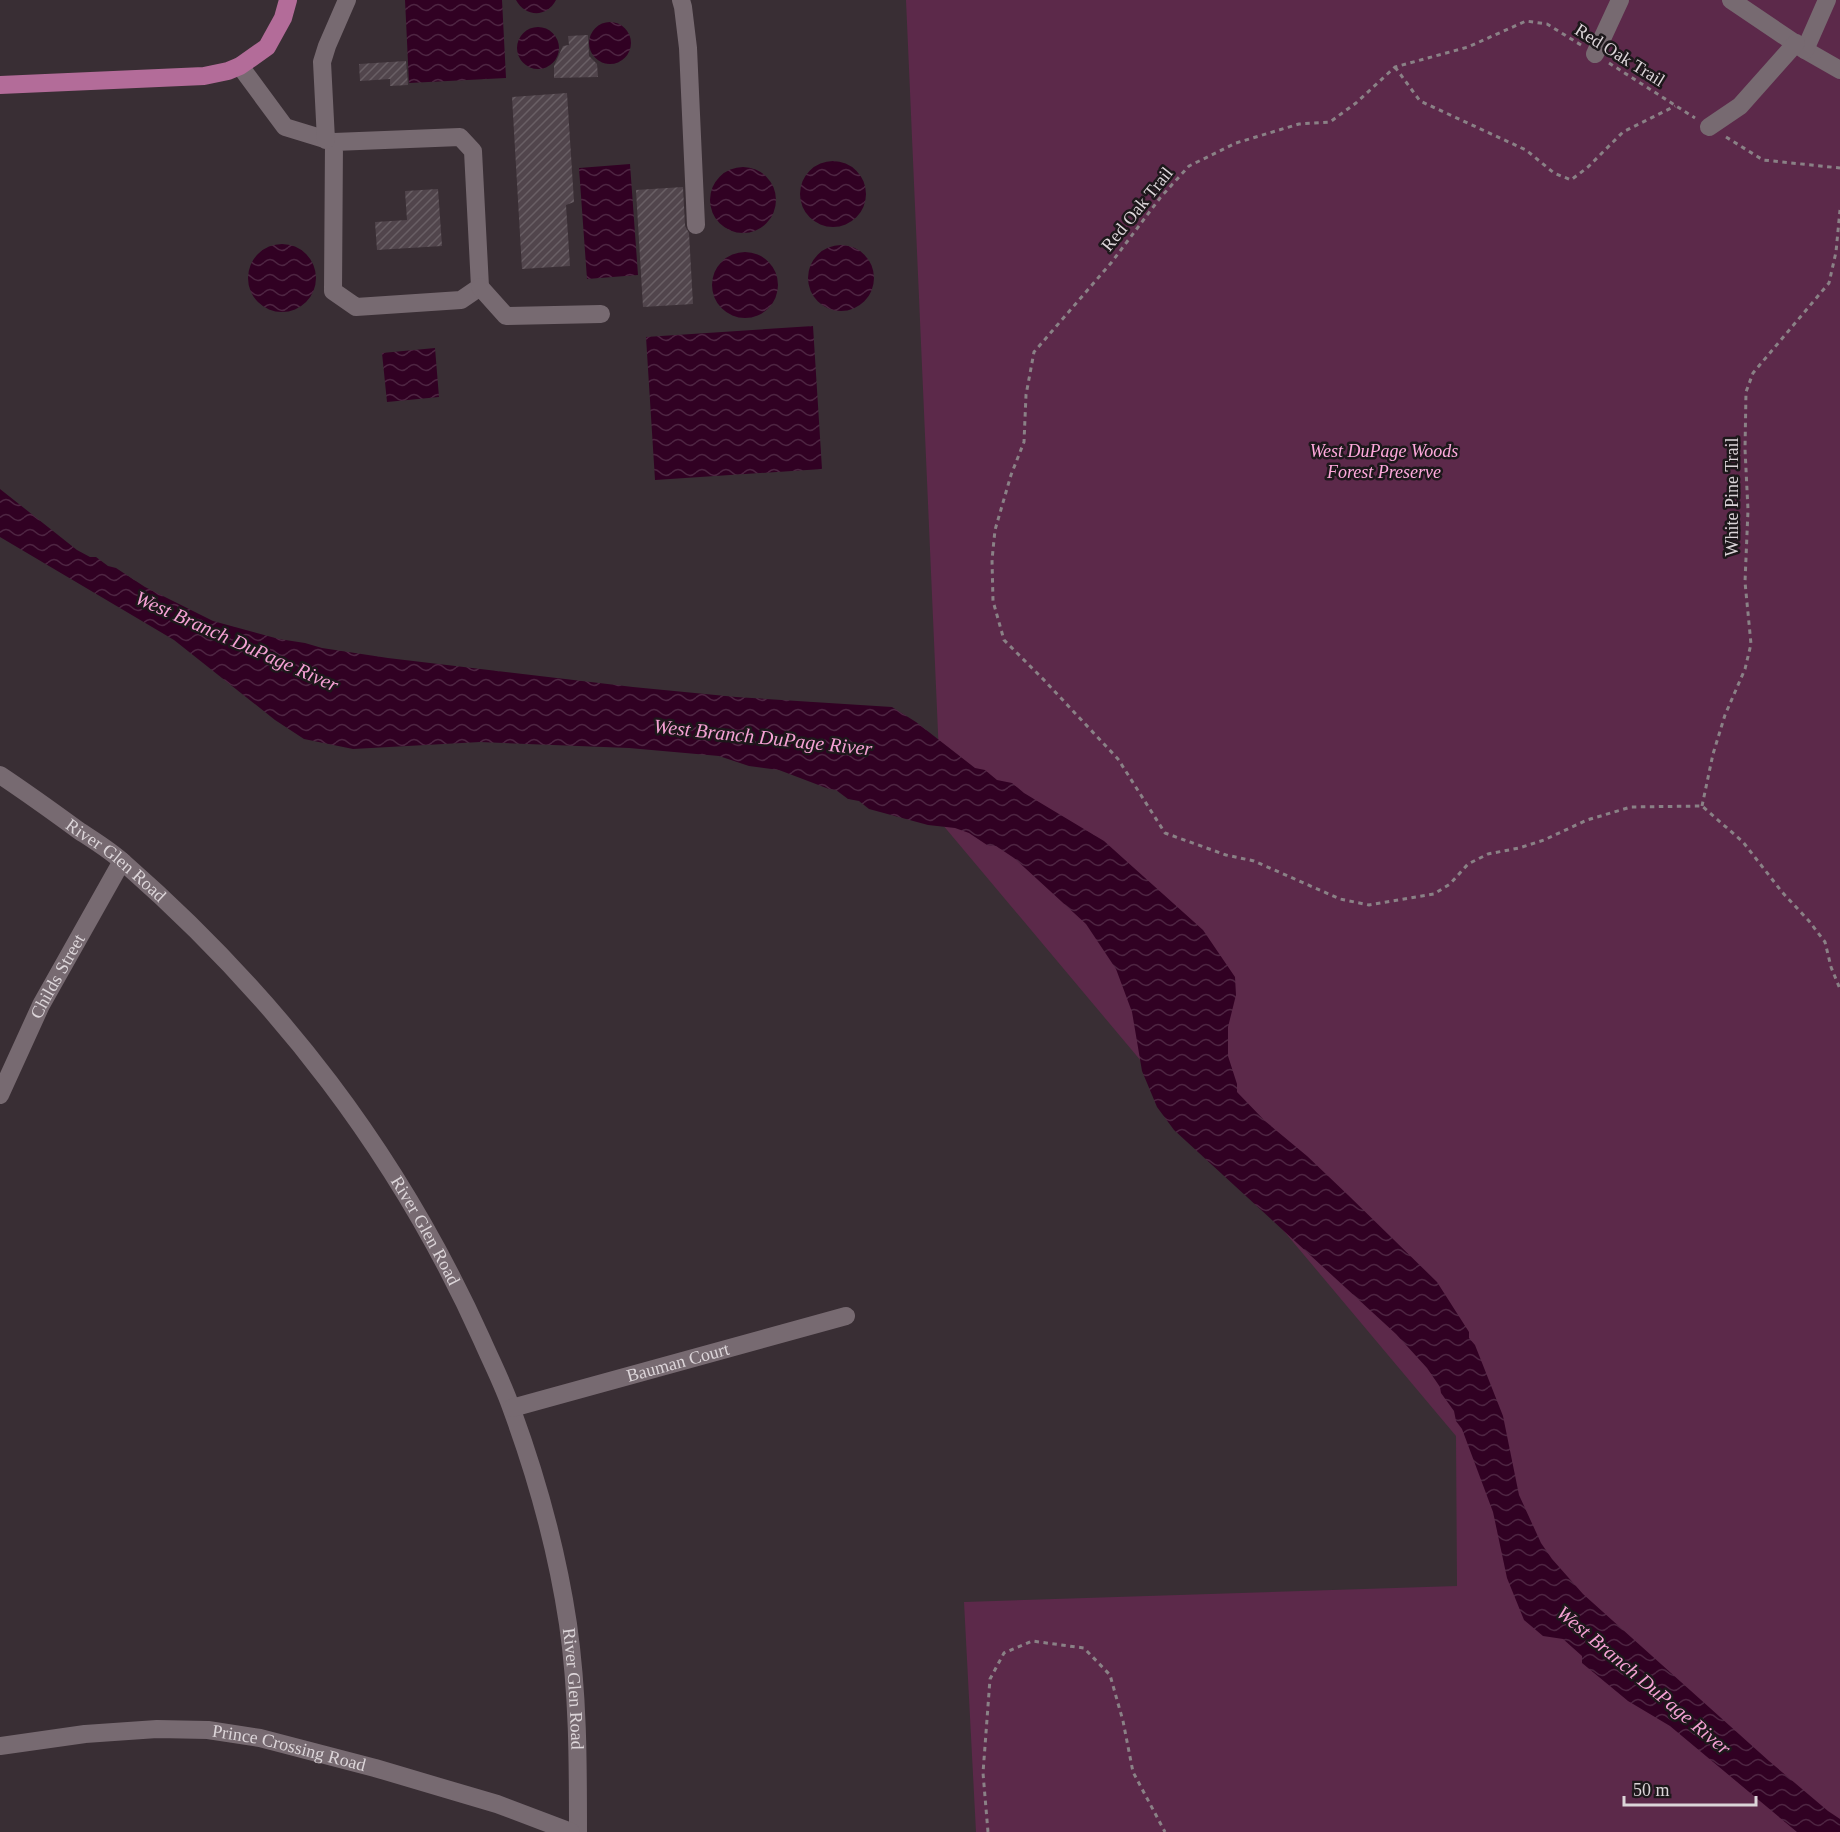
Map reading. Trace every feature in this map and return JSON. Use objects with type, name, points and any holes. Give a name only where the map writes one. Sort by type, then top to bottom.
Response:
[{"type":"main road","points":[[0,85],[204,76],[228,71],[240,66],[267,47],[283,18],[288,0]]},
{"type":"street","points":[[347,0],[322,62],[330,141],[333,291],[356,307],[461,300],[480,287]]},
{"type":"street","points":[[681,0],[688,48],[696,225]]},
{"type":"street","points":[[1595,54],[1620,0]]},
{"type":"street","points":[[1731,0],[1840,70]]},
{"type":"street","points":[[1709,127],[1740,106],[1801,46],[1827,0]]},
{"type":"street","points":[[240,66],[285,127],[330,141],[460,137],[473,151],[480,287],[506,316],[601,314]]},
{"type":"street","name":"River Glen Road","points":[[0,776],[122,861],[238,973],[324,1074],[399,1182],[431,1238],[462,1296],[512,1408],[549,1531],[568,1624],[574,1673],[578,1723],[578,1832]]},
{"type":"street","name":"Childs Street","points":[[0,1095],[41,1005],[122,861]]},
{"type":"street","name":"Bauman Court","points":[[512,1408],[846,1316]]},
{"type":"street","name":"Prince Crossing Road","points":[[0,1746],[85,1734],[157,1729],[208,1730],[260,1738],[375,1768],[497,1804],[571,1832]]},
{"type":"path","name":"Red Oak Trail","points":[[1702,806],[1631,807],[1587,820],[1544,840],[1488,854],[1468,864],[1450,884],[1434,894],[1369,905],[1340,899],[1306,886],[1254,861],[1226,855],[1165,833],[1118,759],[1004,640],[993,602],[992,560],[995,530],[1023,442],[1026,395],[1034,352],[1112,263],[1160,198],[1189,166],[1236,143],[1299,123],[1330,122],[1356,104],[1395,67],[1468,46],[1526,21],[1547,24],[1763,160],[1840,168]]},
{"type":"path","points":[[1395,67],[1420,101],[1526,150],[1554,173],[1571,180],[1588,167],[1623,132],[1676,106]]},
{"type":"path","name":"White Pine Trail","points":[[1702,806],[1713,754],[1725,715],[1745,669],[1751,644],[1745,582],[1749,510],[1745,449],[1746,392],[1753,373],[1829,283],[1836,252],[1840,210]]},
{"type":"path","points":[[1702,806],[1743,842],[1825,942],[1831,967],[1840,989]]},
{"type":"path","points":[[988,1832],[983,1773],[990,1680],[1004,1653],[1032,1641],[1084,1648],[1110,1675],[1123,1721],[1133,1772],[1165,1832]]},
{"type":"green space","name":"West DuPage Woods Forest Preserve","points":[[906,0],[1840,0],[1840,1832],[976,1832],[964,1602],[1457,1586],[1456,1436],[942,824]]},
{"type":"water","points":[[405,0],[502,0],[506,78],[409,83]]},
{"type":"water","points":[[516,0],[556,0],[547,10],[536,13],[525,10]]},
{"type":"water","points":[[610,22],[618,23],[625,28],[630,35],[630,51],[625,58],[618,63],[610,64],[602,63],[595,58],[590,51],[589,43],[590,35],[595,28],[602,23]]},
{"type":"water","points":[[538,27],[546,28],[553,33],[558,40],[558,56],[553,63],[546,68],[538,69],[530,68],[523,63],[518,56],[517,48],[518,40],[523,33],[530,28]]},
{"type":"water","points":[[833,161],[846,164],[856,171],[863,181],[866,194],[863,207],[856,217],[846,224],[833,227],[820,224],[810,217],[803,207],[800,194],[803,181],[810,171],[820,164]]},
{"type":"water","points":[[630,164],[638,275],[587,279],[579,168]]},
{"type":"water","points":[[743,167],[756,170],[766,177],[773,187],[776,200],[773,213],[766,223],[756,230],[743,233],[730,230],[720,223],[713,213],[710,200],[713,187],[720,177],[730,170]]},
{"type":"water","points":[[275,244],[289,244],[301,249],[311,259],[316,278],[311,297],[301,307],[289,312],[275,312],[263,307],[253,297],[248,285],[248,271],[253,259],[263,249]]},
{"type":"water","points":[[841,245],[854,248],[864,255],[871,265],[874,278],[871,291],[864,301],[854,308],[841,311],[828,308],[818,301],[811,291],[808,278],[811,265],[818,255],[828,248]]},
{"type":"water","points":[[745,252],[758,255],[768,262],[775,272],[778,285],[775,298],[768,308],[758,315],[745,318],[732,315],[722,308],[715,298],[712,285],[715,272],[722,262],[732,255]]},
{"type":"water","points":[[813,326],[822,469],[655,480],[646,337]]},
{"type":"water","points":[[435,348],[439,397],[387,402],[382,353]]},
{"type":"water","name":"West Branch DuPage River","points":[[0,489],[77,550],[90,557],[96,557],[145,587],[213,621],[279,639],[388,658],[633,687],[736,697],[892,707],[916,722],[975,768],[985,770],[997,780],[1012,783],[1024,793],[1104,841],[1203,930],[1235,977],[1236,995],[1228,1027],[1228,1056],[1237,1084],[1237,1092],[1265,1121],[1307,1156],[1437,1282],[1469,1332],[1469,1338],[1475,1345],[1503,1416],[1519,1495],[1541,1543],[1552,1559],[1583,1594],[1769,1761],[1840,1819],[1840,1832],[1797,1832],[1670,1726],[1628,1701],[1582,1663],[1582,1656],[1563,1639],[1543,1636],[1524,1620],[1507,1578],[1493,1512],[1462,1429],[1456,1421],[1454,1411],[1441,1393],[1440,1387],[1427,1368],[1396,1334],[1174,1130],[1157,1107],[1142,1071],[1132,1012],[1116,969],[1086,924],[1014,858],[996,846],[987,845],[969,833],[955,828],[928,825],[869,809],[859,801],[848,799],[836,790],[779,770],[749,766],[719,756],[629,748],[480,742],[353,749],[304,739],[275,720],[174,640],[0,537]]},
{"type":"building","points":[[588,35],[589,56],[597,64],[598,77],[554,78],[554,66],[563,46],[569,45],[568,36]]},
{"type":"building","points":[[406,61],[408,85],[390,86],[390,79],[360,81],[359,64]]},
{"type":"building","points":[[567,93],[574,202],[566,205],[570,266],[522,269],[512,97]]},
{"type":"building","points":[[683,187],[685,226],[689,233],[693,304],[643,307],[636,190]]},
{"type":"building","points":[[438,189],[442,246],[377,250],[375,222],[407,220],[405,191]]}]
